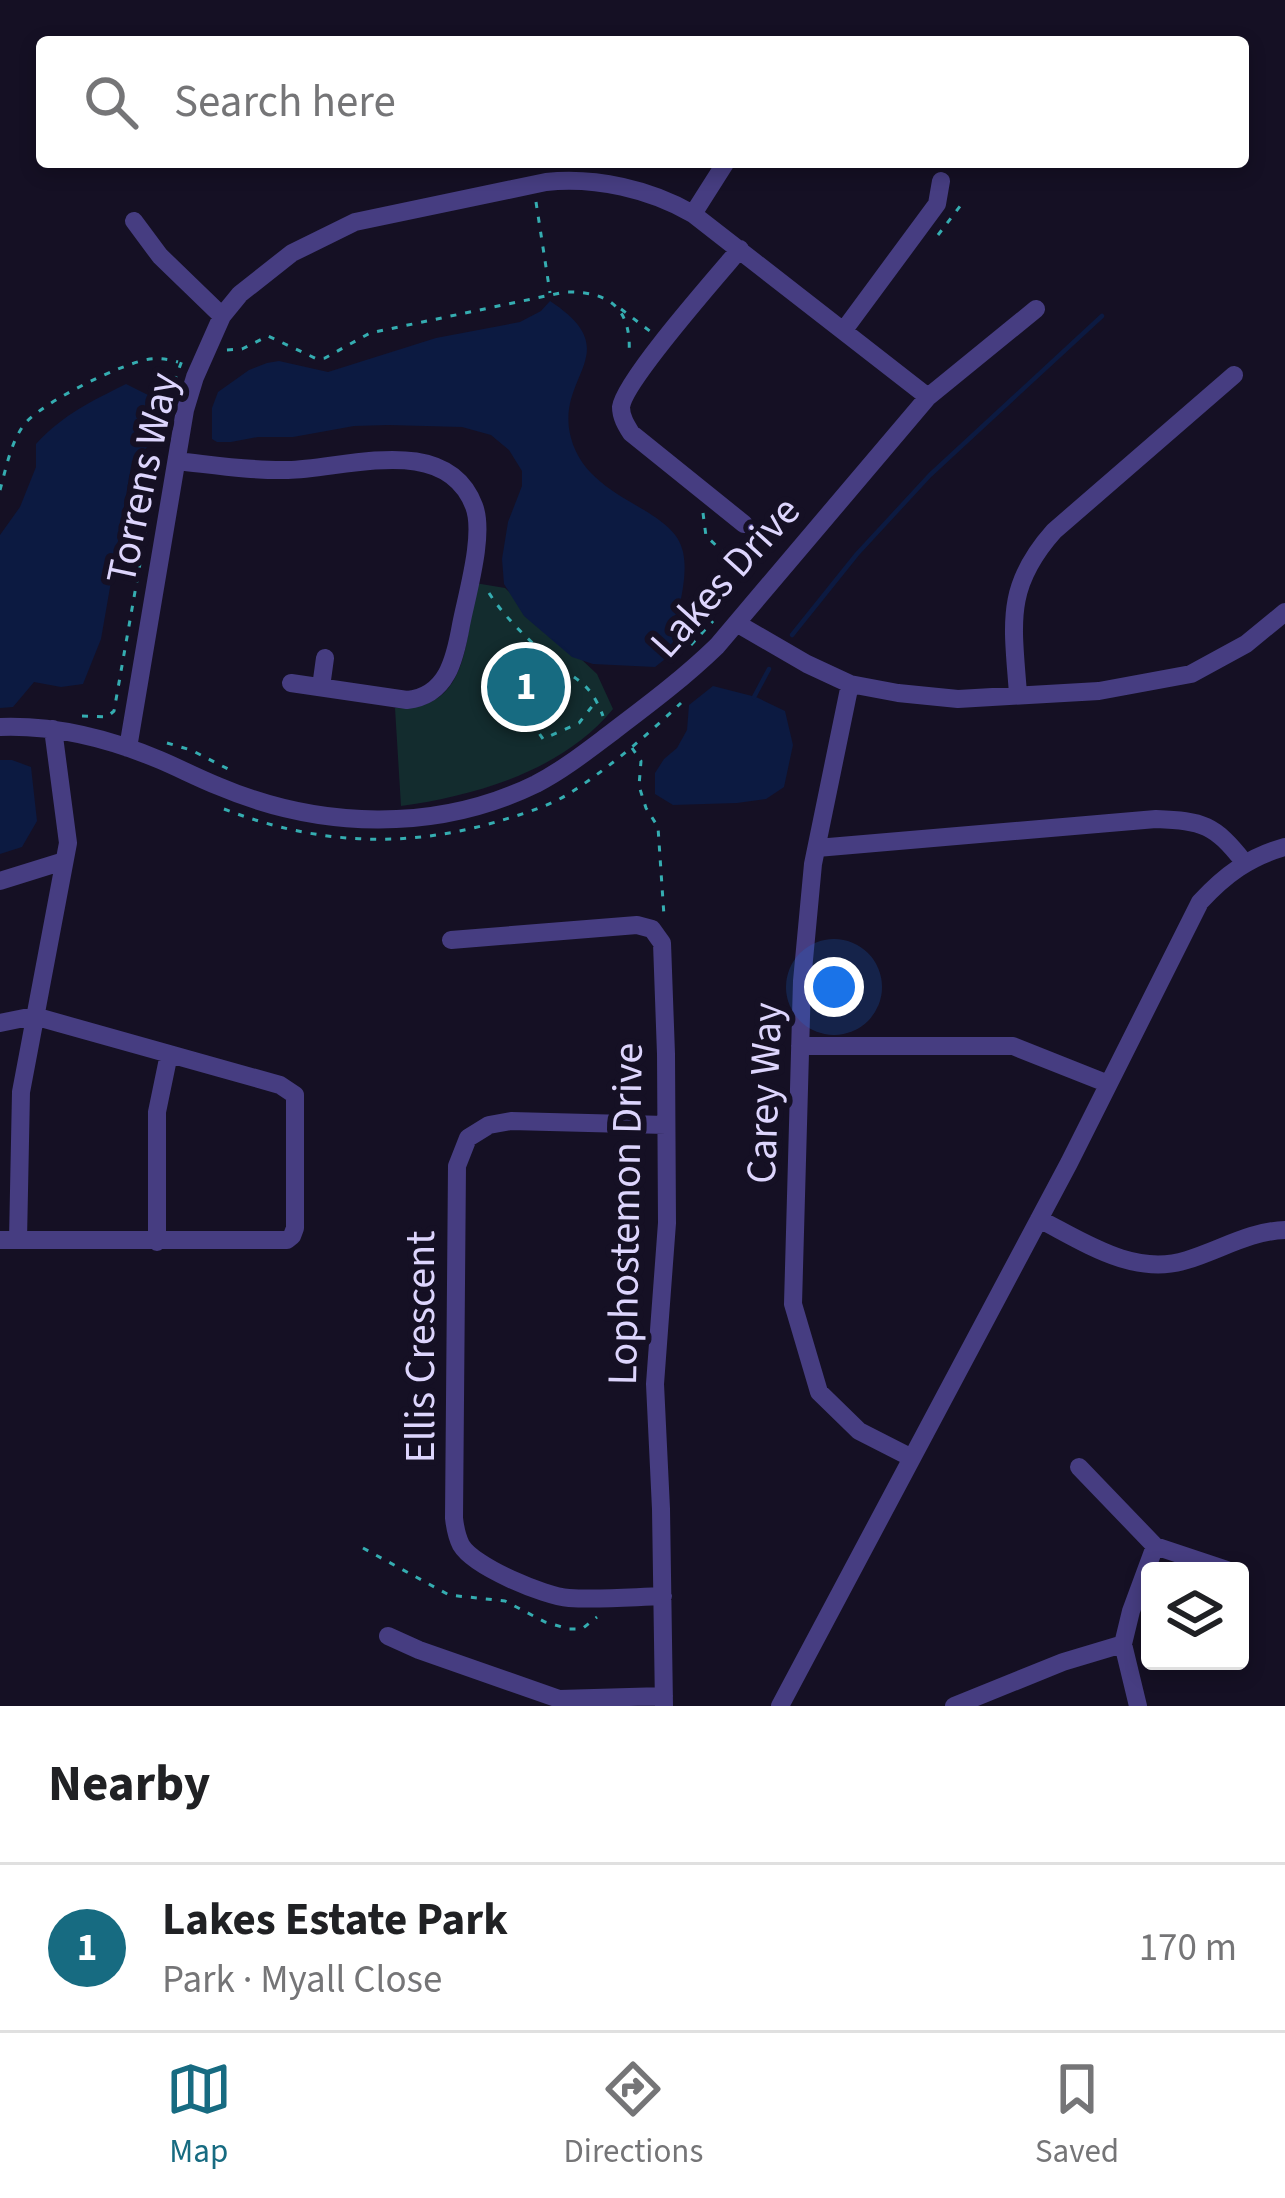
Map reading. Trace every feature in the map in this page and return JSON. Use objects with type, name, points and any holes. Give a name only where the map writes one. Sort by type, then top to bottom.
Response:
[{"type":"street","points":[[693,214],[722,168]]},
{"type":"street","name":"Torrens Way","points":[[128,748],[185,410],[195,377],[222,316],[240,294],[292,253],[355,222],[546,182],[571,180],[636,190],[693,214],[928,397]]},
{"type":"street","points":[[844,329],[938,204],[940,181]]},
{"type":"street","points":[[134,220],[160,256],[222,316]]},
{"type":"street","points":[[740,249],[635,378],[621,406],[631,434],[744,524]]},
{"type":"street","name":"Lakes Drive","points":[[0,727],[53,730],[128,748],[220,788],[295,812],[374,820],[450,813],[531,786],[570,764],[680,681],[729,619],[928,397],[1036,309]]},
{"type":"street","points":[[1018,694],[1014,604],[1032,559],[1054,531],[1234,375]]},
{"type":"street","points":[[177,461],[293,470],[408,460],[430,464],[462,484],[473,504],[476,542],[455,654],[439,688],[421,699],[407,700],[291,682]]},
{"type":"street","points":[[729,619],[850,684],[958,699],[1099,691],[1191,674],[1246,644],[1285,612]]},
{"type":"street","points":[[321,687],[325,658]]},
{"type":"street","name":"Carey Way","points":[[850,684],[817,848],[802,981],[793,1304],[819,1392],[859,1431],[910,1457]]},
{"type":"street","points":[[0,1023],[34,1016],[280,1085],[295,1094],[292,1237],[279,1242],[9,1240],[19,1117],[34,1016],[68,843],[53,730]]},
{"type":"street","points":[[817,848],[1156,819],[1196,821],[1224,837],[1244,862]]},
{"type":"street","points":[[780,1706],[1039,1219],[1200,902],[1244,862],[1285,848]]},
{"type":"street","points":[[0,880],[64,861]]},
{"type":"street","name":"Lophostemon Drive","points":[[451,940],[637,925],[652,929],[663,949],[667,1223],[655,1384],[664,1701]]},
{"type":"street","points":[[800,1046],[1012,1046],[1106,1083]]},
{"type":"street","points":[[157,1242],[157,1112],[170,1054]]},
{"type":"street","name":"Ellis Crescent","points":[[663,1596],[565,1598],[486,1566],[461,1545],[456,1531],[454,1471],[457,1166],[467,1138],[489,1125],[511,1121],[666,1125]]},
{"type":"street","points":[[1039,1219],[1112,1256],[1153,1264],[1186,1261],[1253,1235],[1285,1230]]},
{"type":"street","points":[[1079,1467],[1155,1546],[1203,1562]]},
{"type":"street","points":[[1138,1706],[1123,1644],[1155,1546]]},
{"type":"street","points":[[388,1636],[559,1700],[664,1701]]},
{"type":"street","points":[[954,1706],[1123,1644]]},
{"type":"path","points":[[545,198],[536,202],[550,295]]},
{"type":"path","points":[[931,244],[962,205]]},
{"type":"path","points":[[226,350],[242,349],[268,336],[326,358],[370,332],[583,292],[602,298],[652,332]]},
{"type":"path","points":[[619,308],[628,329],[626,363]]},
{"type":"path","points":[[0,490],[14,442],[35,413],[135,362],[159,358],[180,363]]},
{"type":"path","points":[[701,508],[706,536],[752,577]]},
{"type":"path","points":[[681,654],[729,619]]},
{"type":"path","points":[[550,658],[587,684],[603,718]]},
{"type":"path","points":[[564,670],[520,705],[543,739],[579,723],[597,700]]},
{"type":"path","points":[[211,803],[310,835],[383,842],[440,836],[565,796],[683,700]]},
{"type":"path","points":[[155,738],[237,773]]},
{"type":"path","points":[[631,746],[642,764],[641,794],[658,827],[662,924]]},
{"type":"path","points":[[363,1548],[449,1595],[506,1601],[556,1626],[581,1629],[602,1610]]},
{"type":"green space","points":[[475,583],[505,588],[597,674],[613,709],[569,749],[516,777],[401,806],[395,708],[420,706],[451,685],[466,648]]},
{"type":"water","points":[[550,301],[584,335],[587,351],[568,416],[580,459],[612,490],[664,524],[683,552],[674,652],[655,667],[593,664],[572,657],[524,616],[504,584],[502,559],[522,471],[509,450],[491,435],[462,427],[388,425],[231,442],[212,439],[212,408],[218,392],[249,370],[279,361],[328,372],[436,338],[520,322]]},
{"type":"water","points":[[126,384],[156,399],[153,442],[132,461],[101,639],[83,684],[61,687],[34,682],[13,707],[0,708],[0,535],[20,507],[36,467],[36,444],[67,417]]},
{"type":"water","points":[[713,686],[756,697],[785,711],[793,745],[784,787],[766,799],[673,805],[655,794],[655,773],[687,730],[689,705]]},
{"type":"water","points":[[0,760],[31,767],[37,821],[22,847],[0,854]]},
{"type":"waterway","points":[[792,635],[857,554],[930,475],[1102,316]]},
{"type":"waterway","points":[[754,697],[769,669]]},
{"type":"place","name":"Lakes Estate Park","points":[[526,687]]}]
